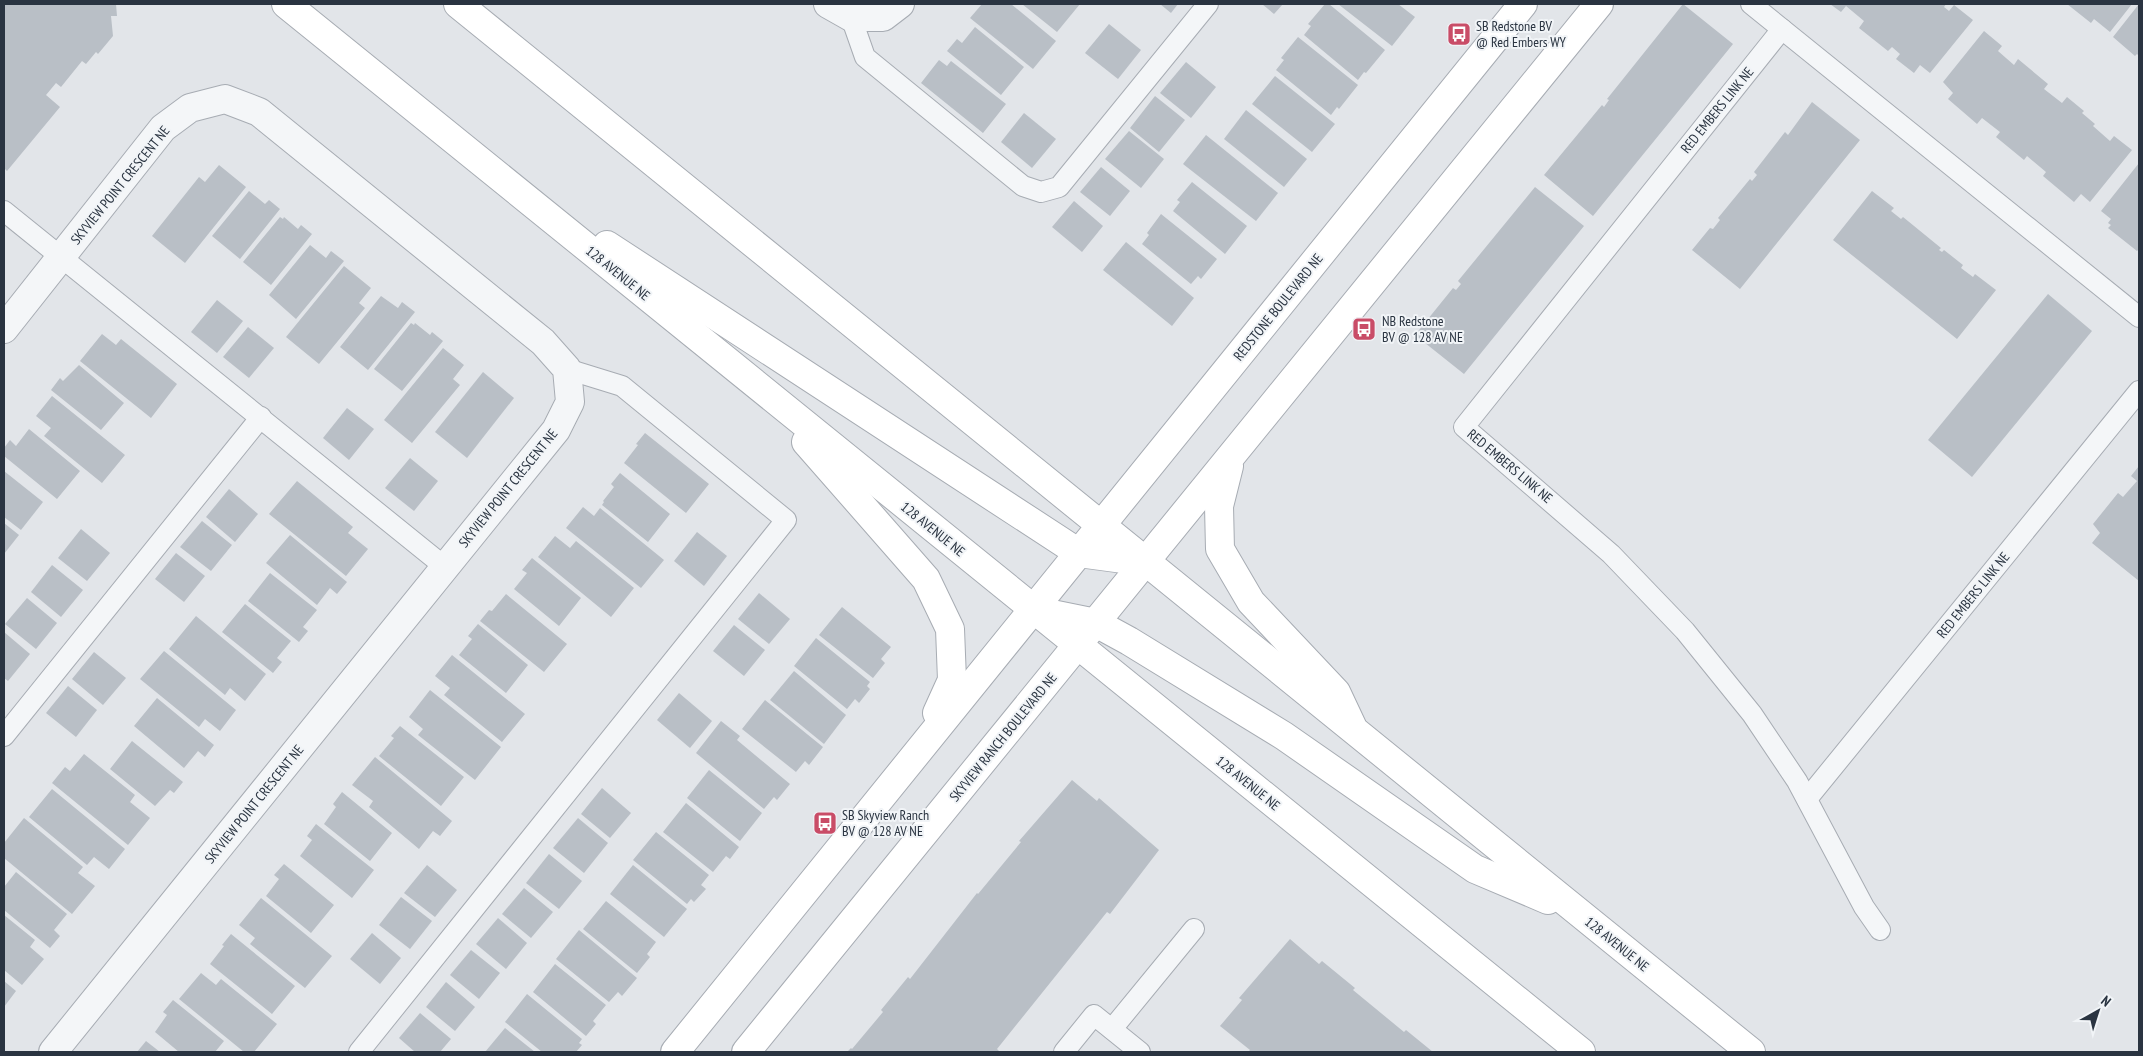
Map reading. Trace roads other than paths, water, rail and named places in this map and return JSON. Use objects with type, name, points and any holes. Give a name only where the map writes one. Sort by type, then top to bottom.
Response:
[{"type":"main road","name":"128 AVENUE NE","points":[[286,4],[1580,1052]]},
{"type":"main road","name":"128 AVENUE NE","points":[[458,4],[1751,1052]]},
{"type":"main road","name":"REDSTONE BOULEVARD NE","points":[[1033,610],[1523,4]]},
{"type":"main road","points":[[508,184],[629,258],[1079,553],[1146,562],[1598,4]]},
{"type":"main road","points":[[757,385],[926,579],[950,629],[952,680],[921,748]]},
{"type":"main road","points":[[1232,457],[1219,506],[1220,549],[1251,602],[1336,692],[1355,732]]},
{"type":"main road","name":"SKYVIEW RANCH BOULEVARD NE","points":[[746,1052],[1146,562]]},
{"type":"main road","points":[[675,1052],[1033,610],[1096,622],[1284,736],[1475,869],[1578,913]]},
{"type":"street","points":[[828,4],[851,17],[883,17],[900,4]]},
{"type":"street","name":"SKYVIEW POINT CRESCENT NE","points":[[4,329],[63,257],[163,128],[190,108],[224,99],[259,112],[543,342],[568,369],[570,402],[556,430],[52,1052]]},
{"type":"lane","points":[[851,17],[865,57],[1022,186],[1041,192],[1059,188],[1208,4]]},
{"type":"lane","points":[[1751,4],[2139,316]]},
{"type":"lane","name":"RED EMBERS LINK NE","points":[[1782,29],[1464,427],[1611,554],[1684,630],[1752,714],[1798,781],[1864,907],[1880,930]]},
{"type":"lane","points":[[4,211],[446,567]]},
{"type":"lane","points":[[359,1052],[786,520],[622,386],[568,369]]},
{"type":"lane","name":"RED EMBERS LINK NE","points":[[1807,799],[2139,391]]},
{"type":"lane","points":[[4,736],[261,417]]},
{"type":"lane","points":[[1112,1029],[1194,929]]},
{"type":"lane","points":[[1064,1052],[1094,1015],[1140,1052]]},
{"type":"place","name":"SB Redstone BV @ Red Embers WY","points":[[1459,34]]},
{"type":"place","name":"NB Redstone BV @ 128 AV NE","points":[[1364,329]]},
{"type":"place","name":"SB Skyview Ranch BV @ 128 AV NE","points":[[825,823]]}]
